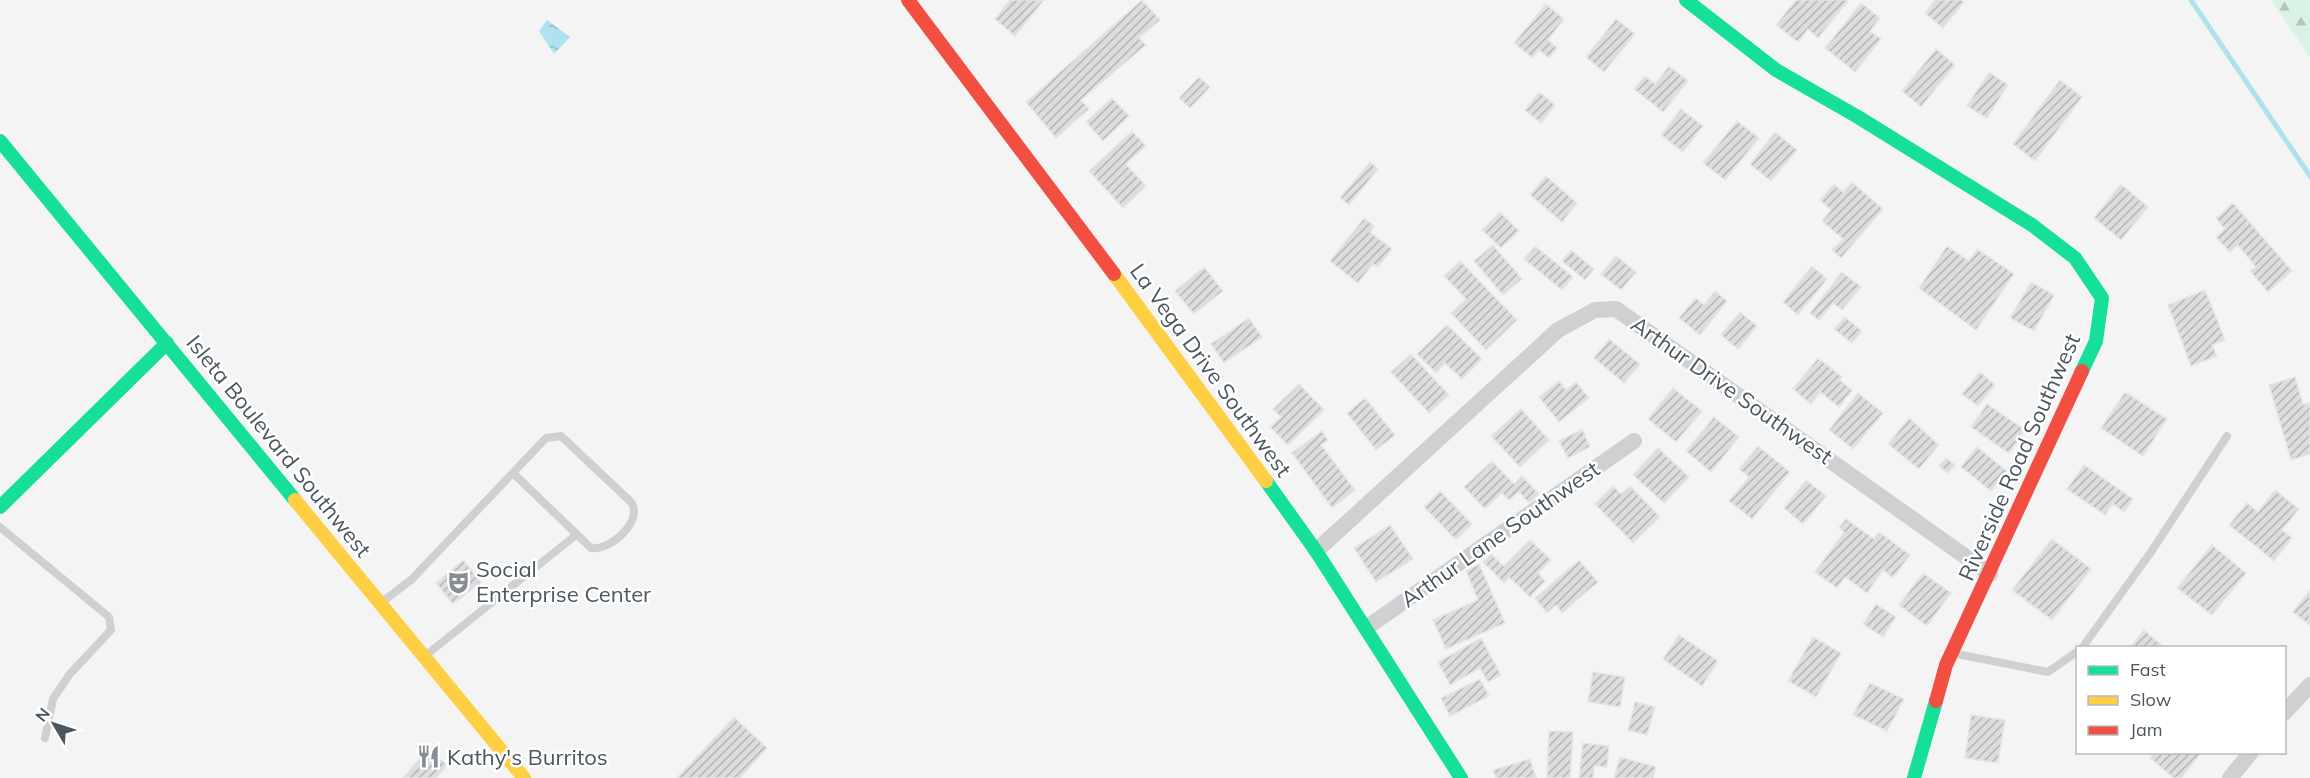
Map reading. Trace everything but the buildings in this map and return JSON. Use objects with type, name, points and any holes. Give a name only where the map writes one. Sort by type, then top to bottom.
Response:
[{"type":"street","name":"La Vega Drive Southwest","points":[[908,0],[1160,334],[1316,551],[1461,778]]},
{"type":"street","name":"Riverside Road Southwest","points":[[1686,0],[1776,70],[1858,117],[2032,225],[2075,258],[2102,298],[2096,341],[1952,653],[1914,778]]},
{"type":"street","name":"Isleta Boulevard Southwest","points":[[0,141],[524,778]]},
{"type":"street","name":"Arthur Drive Southwest","points":[[1316,551],[1558,330],[1595,310],[1616,309],[1990,574]]},
{"type":"street","points":[[0,507],[167,343]]},
{"type":"street","name":"Arthur Lane Southwest","points":[[1366,628],[1634,441]]},
{"type":"street","points":[[2286,712],[2310,685]]},
{"type":"street","points":[[2230,778],[2250,754]]},
{"type":"lane","points":[[381,603],[411,579],[546,438],[561,436],[636,509],[635,518],[609,545],[599,549],[591,548],[513,473]]},
{"type":"lane","points":[[2083,646],[2151,552],[2227,436]]},
{"type":"lane","points":[[0,527],[109,617],[111,630],[69,675],[53,699],[45,738]]},
{"type":"lane","points":[[424,656],[576,535]]},
{"type":"lane","points":[[1952,653],[2048,672],[2076,652]]},
{"type":"green space","points":[[2271,0],[2310,0],[2310,57]]},
{"type":"water","points":[[547,20],[570,37],[554,54],[539,31]]},
{"type":"waterway","points":[[2191,0],[2310,176]]},
{"type":"traffic: fast","points":[[1686,0],[1776,70],[1858,117],[2032,225],[2075,258],[2102,298],[2096,341],[2082,371]]},
{"type":"traffic: fast","points":[[0,141],[295,500]]},
{"type":"traffic: fast","points":[[0,507],[167,343]]},
{"type":"traffic: fast","points":[[1266,481],[1316,551],[1461,778]]},
{"type":"traffic: fast","points":[[1914,778],[1936,701]]},
{"type":"traffic: slow","points":[[1114,274],[1266,481]]},
{"type":"traffic: slow","points":[[295,500],[524,778]]},
{"type":"traffic: jam","points":[[908,0],[1114,274]]},
{"type":"traffic: jam","points":[[1936,701],[1946,665],[2082,371]]},
{"type":"place","name":"Social Enterprise Center","points":[[458,582]]},
{"type":"place","name":"Kathy's Burritos","points":[[429,757]]}]
